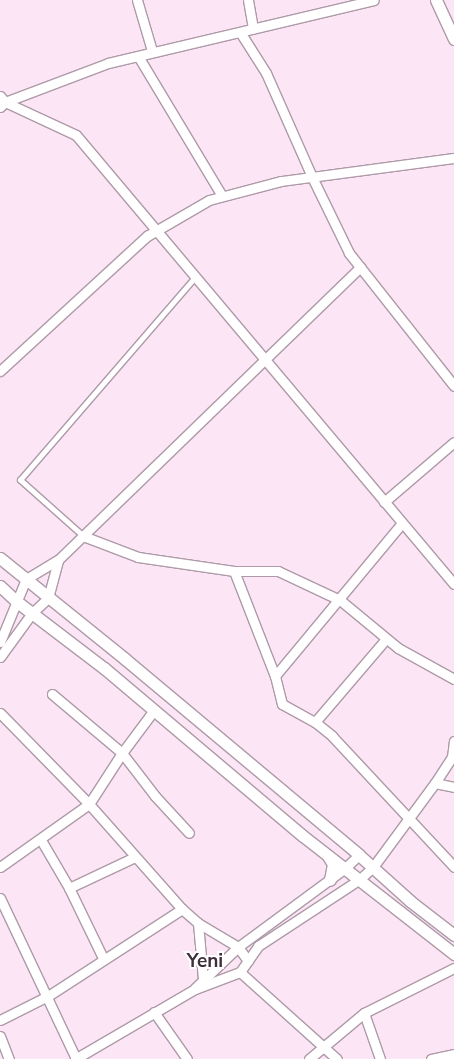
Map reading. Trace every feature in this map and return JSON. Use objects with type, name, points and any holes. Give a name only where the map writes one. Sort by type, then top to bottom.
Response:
[{"type":"street","points":[[137,0],[152,51]]},
{"type":"street","points":[[248,0],[253,29]]},
{"type":"street","points":[[2,102],[108,63],[152,51],[374,0]]},
{"type":"street","points":[[436,0],[454,39]]},
{"type":"street","points":[[240,32],[266,73],[312,177],[349,253],[454,386]]},
{"type":"street","points":[[138,56],[222,196]]},
{"type":"street","points":[[2,102],[76,135],[158,230],[454,584]]},
{"type":"street","points":[[0,371],[147,236],[209,200],[282,181],[454,158]]},
{"type":"street","points":[[0,642],[26,579],[58,560],[360,267]]},
{"type":"street","points":[[384,502],[454,442]]},
{"type":"street","points":[[275,676],[402,523]]},
{"type":"street","points":[[83,536],[138,557],[234,571],[278,572],[340,600],[398,648],[454,679]]},
{"type":"street","points":[[0,558],[359,855],[410,901],[454,935]]},
{"type":"street","points":[[0,656],[32,613],[48,598],[58,560]]},
{"type":"street","points":[[234,571],[275,676],[282,704],[315,722],[332,736],[408,820],[454,867]]},
{"type":"street","points":[[0,586],[104,668],[328,855],[454,954]]},
{"type":"street","points":[[315,722],[386,639]]},
{"type":"street","points":[[52,694],[122,753],[155,796],[189,833]]},
{"type":"street","points":[[0,867],[41,840],[89,804],[122,753],[154,710]]},
{"type":"street","points":[[0,712],[89,804],[182,909],[198,923],[238,947],[248,961]]},
{"type":"street","points":[[0,898],[48,996],[75,1059],[194,989],[240,972],[258,946],[360,879],[373,867],[435,783],[452,757],[454,741]]},
{"type":"street","points":[[435,783],[454,787]]},
{"type":"street","points":[[41,840],[69,888],[103,958]]},
{"type":"street","points":[[328,855],[333,864],[330,880]]},
{"type":"street","points":[[194,989],[238,947],[346,868],[359,855]]},
{"type":"street","points":[[69,888],[135,857]]},
{"type":"street","points":[[0,1020],[48,996],[103,958],[182,909]]},
{"type":"street","points":[[198,923],[203,979]]},
{"type":"street","points":[[309,1059],[364,1013],[454,968]]},
{"type":"street","points":[[240,972],[337,1059]]},
{"type":"street","points":[[154,1012],[187,1059]]},
{"type":"street","points":[[364,1013],[380,1059]]},
{"type":"street","points":[[0,1036],[9,1059]]},
{"type":"street","points":[[432,1059],[454,1054]]},
{"type":"lane","points":[[83,536],[20,480],[196,276]]},
{"type":"district","name":"Yeni","points":[[205,962]]}]
